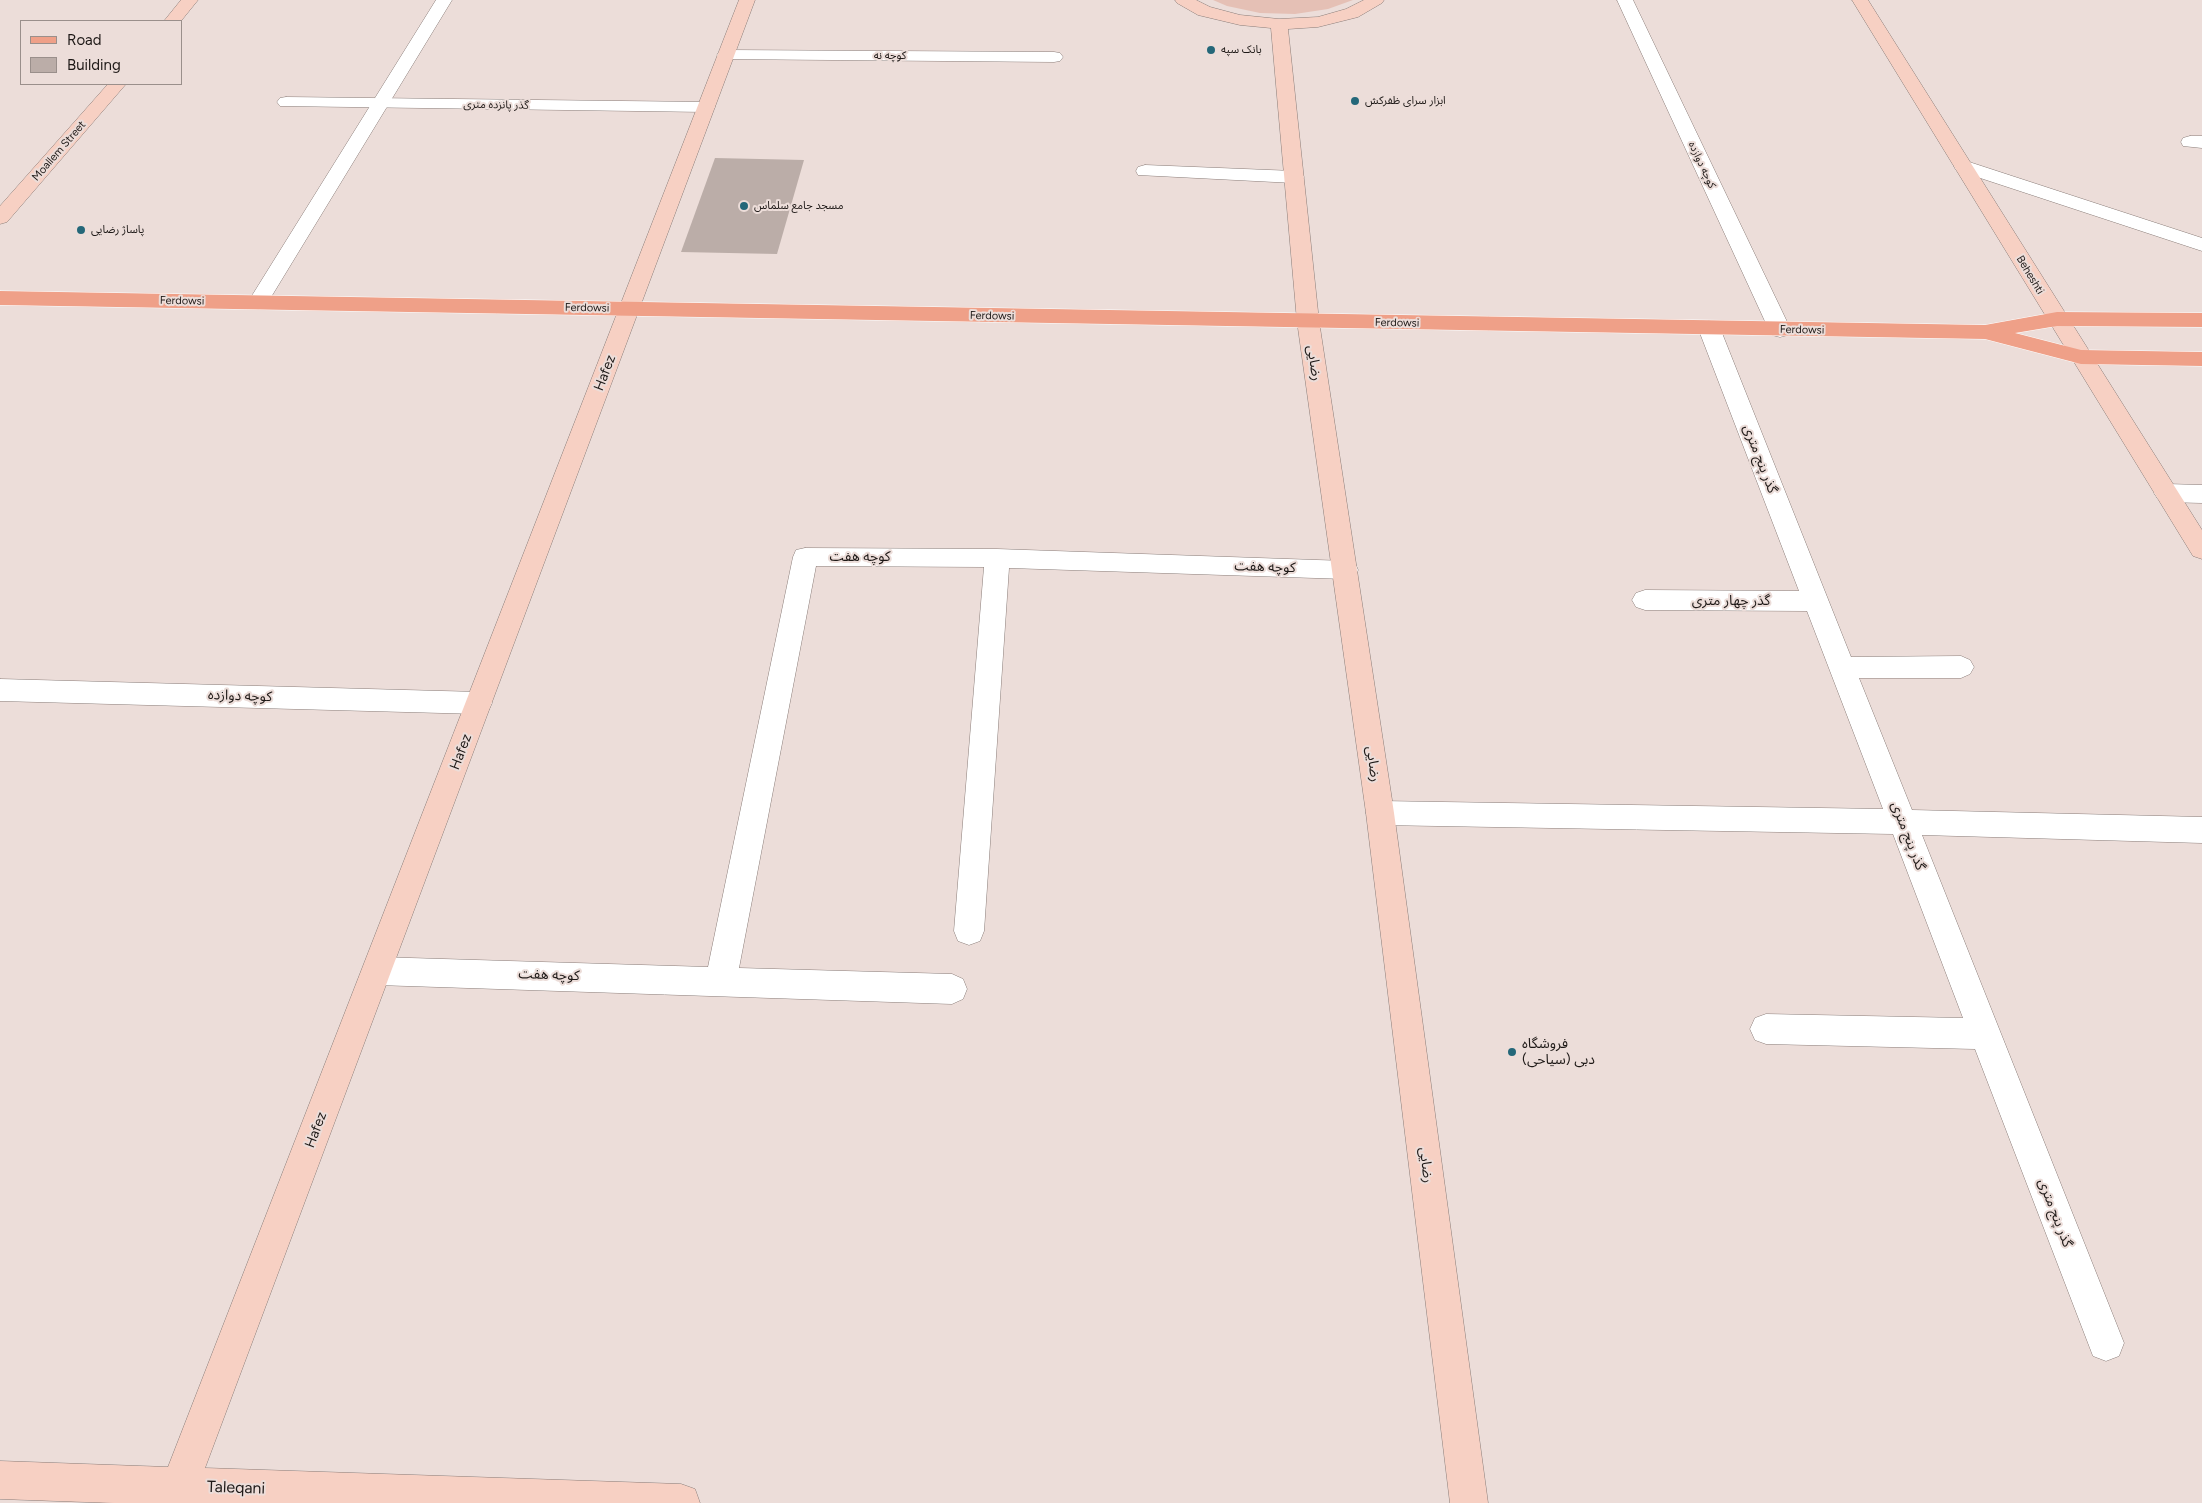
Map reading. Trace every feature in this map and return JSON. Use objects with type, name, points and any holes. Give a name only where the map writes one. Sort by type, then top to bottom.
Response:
[{"type":"main road","name":"Ferdowsi","points":[[0,298],[1780,330],[1984,332],[2057,320],[2202,320]]},
{"type":"main road","name":"Ferdowsi","points":[[1984,332],[2081,357],[2202,359]]},
{"type":"street","points":[[173,20],[190,0]]},
{"type":"street","points":[[258,302],[444,0]]},
{"type":"street","name":"Hafez","points":[[177,1494],[747,0]]},
{"type":"street","points":[[1183,0],[1204,11],[1240,20],[1279,24],[1318,22],[1352,13],[1376,0]]},
{"type":"street","name":"کوچه دوازده","points":[[1625,0],[1780,330]]},
{"type":"street","name":"Beheshti","points":[[1860,0],[2057,320],[2202,550]]},
{"type":"street","name":"رضایی","points":[[1279,24],[1308,321],[1346,570],[1380,813],[1469,1503]]},
{"type":"street","name":"کوچه نه","points":[[726,55],[1054,57]]},
{"type":"street","name":"Moallem Street","points":[[0,218],[116,85]]},
{"type":"street","name":"گذر پانزده متری","points":[[286,102],[706,107]]},
{"type":"street","points":[[1963,166],[2202,245]]},
{"type":"street","points":[[1145,171],[1294,177]]},
{"type":"street","name":"گذر پنج متری","points":[[1709,328],[2106,1343]]},
{"type":"street","points":[[2166,493],[2202,494]]},
{"type":"street","name":"کوچه هفت","points":[[720,980],[805,557],[997,558],[1346,570]]},
{"type":"street","points":[[969,931],[997,558]]},
{"type":"street","name":"گذر چهار متری","points":[[1645,600],[1816,601]]},
{"type":"street","points":[[1842,668],[1961,667]]},
{"type":"street","name":"کوچه دوازده","points":[[0,690],[479,703]]},
{"type":"street","points":[[1380,813],[1902,822],[2202,830]]},
{"type":"street","name":"کوچه هفت","points":[[377,970],[952,989]]},
{"type":"street","points":[[1766,1029],[1985,1034]]},
{"type":"street","name":"Taleqani","points":[[0,1480],[177,1494],[681,1503]]},
{"type":"shaded area","points":[[1213,0],[1353,0],[1328,9],[1295,14],[1260,13],[1227,6]]},
{"type":"building","name":"مسجد جامع سلماس","points":[[715,158],[804,160],[777,254],[681,252]]},
{"type":"place","name":"بانک سپه","points":[[1211,50]]},
{"type":"place","name":"ابزار سرای ظفرکش","points":[[1355,101]]},
{"type":"place","name":"مسجد جامع سلماس","points":[[744,206]]},
{"type":"place","name":"پاساژ رضایی","points":[[81,230]]},
{"type":"place","name":"فروشگاه دبی (سیاحی)","points":[[1512,1052]]}]
